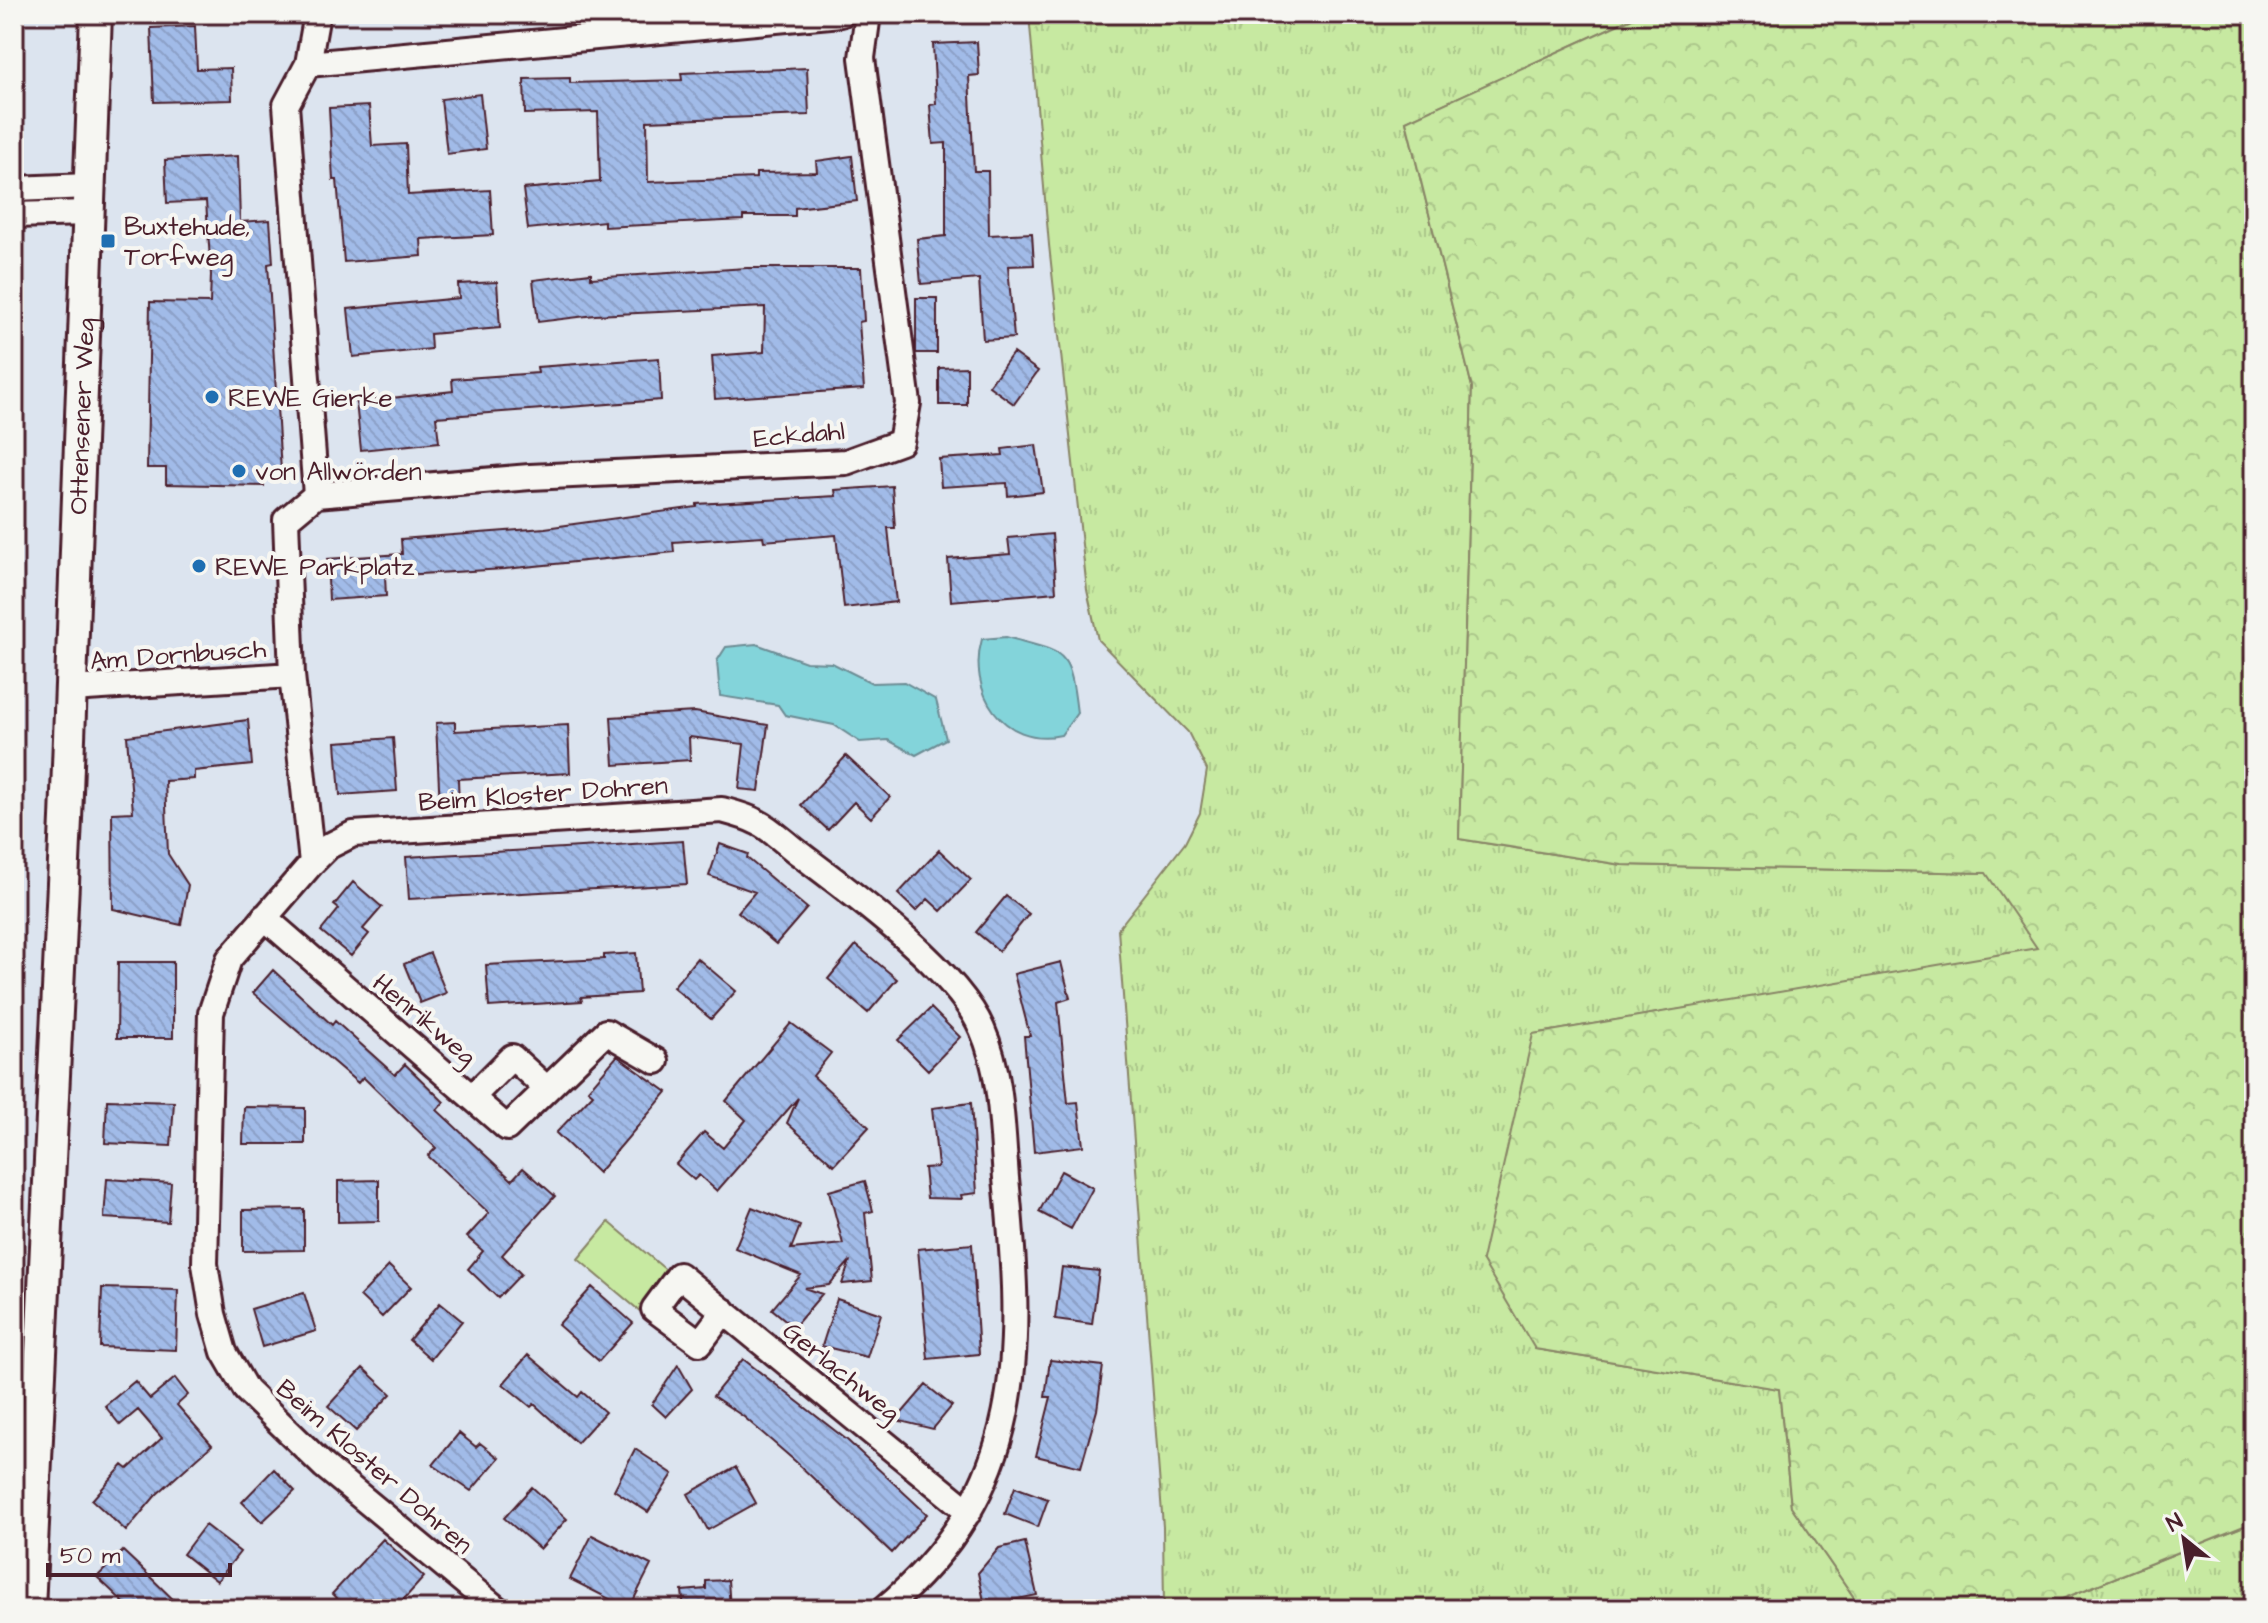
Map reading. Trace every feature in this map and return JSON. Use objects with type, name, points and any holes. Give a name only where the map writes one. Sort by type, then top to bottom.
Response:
[{"type":"street","name":"Ottensener Weg","points":[[29,1609],[66,819],[96,14]]},
{"type":"street","points":[[292,675],[286,520],[316,495],[286,105],[308,64],[317,14]]},
{"type":"street","points":[[308,64],[841,14]]},
{"type":"street","name":"Eckdahl","points":[[316,495],[530,477],[846,462],[901,442],[908,403],[862,58],[868,14]]},
{"type":"street","points":[[14,189],[89,200]]},
{"type":"street","points":[[14,215],[89,200]]},
{"type":"street","name":"Am Dornbusch","points":[[71,689],[292,675],[312,863]]},
{"type":"street","name":"Beim Kloster Dohren","points":[[497,1609],[324,1466],[246,1390],[224,1352],[213,1314],[205,1264],[211,1013],[229,959],[312,863],[329,846],[353,834],[722,810],[758,822],[858,899],[934,966],[965,998],[982,1028],[993,1062],[1011,1223],[1013,1343],[1008,1412],[991,1472],[969,1512],[915,1583],[884,1609]]},
{"type":"street","name":"Henrikweg","points":[[264,917],[507,1128],[546,1088]]},
{"type":"street","points":[[473,1096],[512,1057],[546,1088],[606,1032],[656,1061]]},
{"type":"street","name":"Gerlachweg","points":[[724,1311],[700,1343],[654,1309],[679,1275],[724,1311],[969,1512]]},
{"type":"green space","points":[[1029,14],[1641,14],[1406,121],[1472,387],[1459,839],[1622,865],[1987,873],[2038,949],[1533,1034],[1535,1349],[1779,1389],[1791,1506],[1862,1609],[1164,1609],[1163,1527],[1118,929],[1185,843],[1200,813],[1207,770],[1188,732],[1098,640],[1087,590],[1049,245]]},
{"type":"green space","points":[[1641,14],[2254,14],[2254,1522],[2037,1609],[1862,1609],[1791,1506],[1779,1389],[1535,1349],[1482,1260],[1533,1034],[2037,948],[1986,873],[1622,865],[1459,839],[1472,387],[1406,121]]},
{"type":"green space","points":[[609,1222],[672,1275],[641,1312],[578,1259]]},
{"type":"green space","points":[[2254,1522],[2254,1609],[2037,1609]]},
{"type":"water","points":[[1006,637],[1053,651],[1067,664],[1077,713],[1061,735],[1040,737],[1022,733],[1006,724],[985,695],[980,677],[982,639]]},
{"type":"water","points":[[756,644],[806,662],[832,663],[872,683],[904,682],[936,700],[946,739],[916,755],[888,740],[860,742],[834,725],[785,715],[778,705],[720,696],[717,661],[726,647]]},
{"type":"building","points":[[195,26],[197,69],[231,68],[232,100],[154,102],[151,28]]},
{"type":"building","points":[[977,42],[979,75],[969,76],[974,171],[988,171],[989,235],[1032,233],[1034,265],[1008,266],[1014,338],[983,340],[979,279],[921,284],[917,239],[946,236],[946,143],[933,144],[930,105],[936,104],[933,44]]},
{"type":"building","points":[[807,68],[809,115],[647,121],[648,182],[756,178],[756,173],[817,172],[816,161],[852,156],[857,201],[795,208],[795,216],[743,216],[743,220],[604,227],[604,221],[528,229],[523,189],[600,182],[598,112],[525,114],[524,79],[570,78],[570,83],[682,80],[681,73]]},
{"type":"building","points":[[480,94],[486,149],[447,154],[441,99]]},
{"type":"building","points":[[369,106],[372,146],[406,144],[408,195],[490,190],[493,235],[421,239],[422,256],[344,262],[337,180],[333,180],[329,108]]},
{"type":"building","name":"REWE Gierke","points":[[238,156],[240,222],[270,220],[273,263],[268,264],[281,471],[263,471],[264,486],[166,484],[166,468],[147,468],[150,302],[210,303],[211,275],[206,201],[167,203],[165,160]]},
{"type":"building","points":[[747,268],[861,268],[864,321],[859,322],[864,389],[715,399],[712,356],[764,352],[765,307],[595,315],[538,322],[533,280],[591,273],[591,278]]},
{"type":"building","points":[[497,282],[500,328],[430,334],[431,349],[353,357],[348,309],[459,298],[458,284]]},
{"type":"building","points":[[916,298],[937,298],[937,353],[916,353]]},
{"type":"building","points":[[1013,353],[1038,371],[1014,404],[989,386]]},
{"type":"building","points":[[659,358],[661,400],[436,417],[439,442],[361,450],[356,402],[453,391],[452,379],[538,373],[537,367]]},
{"type":"building","points":[[967,367],[967,405],[939,405],[939,368]]},
{"type":"building","points":[[1036,445],[1043,492],[1008,496],[1007,483],[941,487],[939,459],[1003,455],[1002,449]]},
{"type":"building","points":[[892,486],[895,528],[888,528],[896,602],[844,608],[836,535],[764,541],[763,536],[673,542],[674,552],[505,569],[385,576],[386,596],[329,600],[327,559],[402,554],[401,539],[545,528],[697,507],[697,504],[836,496],[835,490]]},
{"type":"building","points":[[1052,534],[1056,592],[951,601],[948,559],[1010,554],[1008,538]]},
{"type":"building","points":[[695,712],[768,725],[759,791],[739,789],[744,744],[689,737],[690,760],[614,765],[611,717]]},
{"type":"building","points":[[248,720],[252,765],[194,771],[194,779],[165,781],[168,854],[188,885],[181,925],[113,909],[112,813],[133,812],[127,736]]},
{"type":"building","points":[[455,722],[455,731],[568,725],[570,773],[458,779],[459,807],[440,808],[436,723]]},
{"type":"building","points":[[393,738],[397,791],[340,795],[336,742]]},
{"type":"building","points":[[846,756],[890,797],[871,818],[854,802],[828,830],[801,805]]},
{"type":"building","points":[[683,841],[687,884],[409,899],[406,857]]},
{"type":"building","points":[[720,844],[748,854],[747,858],[807,908],[776,944],[738,912],[755,892],[709,876]]},
{"type":"building","points":[[939,850],[971,880],[941,911],[928,899],[916,911],[898,894]]},
{"type":"building","points":[[353,882],[382,907],[363,929],[369,934],[351,956],[321,931],[339,909],[334,905]]},
{"type":"building","points":[[1006,896],[1029,914],[999,951],[976,932]]},
{"type":"building","points":[[856,945],[897,979],[868,1013],[828,979]]},
{"type":"building","points":[[430,953],[446,993],[420,1003],[404,964]]},
{"type":"building","points":[[636,953],[639,993],[581,997],[582,1001],[489,1007],[486,965],[604,959],[604,955]]},
{"type":"building","points":[[697,958],[736,991],[711,1019],[673,987]]},
{"type":"building","points":[[118,962],[173,962],[173,1038],[117,1038]]},
{"type":"building","points":[[1061,962],[1070,998],[1058,1002],[1068,1103],[1078,1102],[1083,1146],[1034,1152],[1024,1036],[1030,1036],[1014,974]]},
{"type":"building","points":[[273,970],[332,1025],[335,1021],[395,1075],[405,1064],[444,1102],[437,1110],[512,1180],[523,1168],[555,1196],[502,1255],[521,1274],[498,1298],[468,1269],[483,1251],[467,1237],[489,1213],[428,1156],[436,1148],[363,1077],[358,1083],[253,993]]},
{"type":"building","points":[[931,1008],[960,1037],[928,1070],[898,1040]]},
{"type":"building","points":[[791,1023],[831,1053],[813,1076],[869,1127],[834,1165],[787,1123],[798,1098],[717,1191],[699,1175],[694,1180],[676,1164],[704,1132],[723,1148],[746,1120],[726,1101]]},
{"type":"building","points":[[617,1056],[667,1092],[598,1173],[556,1133],[593,1094],[588,1090]]},
{"type":"building","points":[[107,1100],[174,1102],[171,1146],[105,1143]]},
{"type":"building","points":[[971,1103],[977,1193],[961,1195],[962,1199],[927,1198],[924,1168],[938,1167],[932,1108]]},
{"type":"building","points":[[244,1107],[305,1108],[305,1144],[243,1144]]},
{"type":"building","points":[[1061,1171],[1093,1188],[1071,1229],[1039,1212]]},
{"type":"building","points":[[107,1179],[171,1183],[168,1222],[104,1218]]},
{"type":"building","points":[[379,1180],[379,1221],[338,1222],[338,1181]]},
{"type":"building","points":[[865,1181],[873,1211],[865,1213],[872,1281],[842,1284],[850,1261],[829,1285],[804,1288],[822,1294],[794,1327],[772,1309],[801,1275],[735,1248],[752,1207],[800,1226],[791,1249],[843,1244],[829,1191]]},
{"type":"building","points":[[304,1209],[304,1250],[243,1251],[243,1210]]},
{"type":"building","points":[[972,1244],[979,1354],[928,1359],[918,1249]]},
{"type":"building","points":[[389,1266],[411,1287],[382,1317],[360,1296]]},
{"type":"building","points":[[1062,1267],[1099,1271],[1092,1324],[1055,1319]]},
{"type":"building","points":[[592,1287],[633,1323],[599,1361],[558,1325]]},
{"type":"building","points":[[102,1288],[178,1290],[176,1350],[100,1347]]},
{"type":"building","points":[[304,1293],[316,1331],[262,1347],[251,1309]]},
{"type":"building","points":[[837,1299],[881,1314],[867,1357],[822,1346]]},
{"type":"building","points":[[440,1303],[462,1321],[431,1359],[409,1340]]},
{"type":"building","points":[[528,1355],[578,1397],[582,1392],[605,1412],[577,1443],[534,1404],[531,1407],[503,1384]]},
{"type":"building","points":[[743,1359],[847,1440],[927,1514],[892,1553],[795,1461],[744,1417],[713,1396]]},
{"type":"building","points":[[1050,1360],[1103,1366],[1097,1410],[1081,1467],[1036,1456],[1051,1397],[1045,1397]]},
{"type":"building","points":[[678,1365],[692,1389],[666,1417],[652,1404]]},
{"type":"building","points":[[363,1368],[391,1394],[356,1431],[328,1406]]},
{"type":"building","points":[[175,1378],[188,1395],[177,1405],[212,1445],[156,1495],[126,1531],[92,1500],[123,1465],[128,1469],[162,1438],[138,1410],[120,1425],[105,1406],[135,1381],[150,1399]]},
{"type":"building","points":[[926,1385],[952,1406],[933,1429],[896,1420]]},
{"type":"building","points":[[459,1433],[476,1447],[480,1443],[499,1458],[471,1491],[433,1465]]},
{"type":"building","points":[[635,1449],[673,1474],[648,1512],[614,1490]]},
{"type":"building","points":[[736,1467],[756,1503],[708,1530],[688,1494]]},
{"type":"building","points":[[274,1469],[295,1491],[262,1522],[242,1502]]},
{"type":"building","points":[[532,1487],[567,1519],[540,1549],[504,1518]]},
{"type":"building","points":[[1015,1487],[1048,1499],[1038,1527],[1005,1514]]},
{"type":"building","points":[[205,1525],[240,1552],[217,1581],[183,1554]]},
{"type":"building","points":[[592,1535],[651,1565],[629,1609],[570,1579]]},
{"type":"building","points":[[383,1539],[424,1577],[395,1609],[347,1609],[332,1594]]},
{"type":"building","points":[[1025,1542],[1037,1595],[985,1606],[978,1573],[999,1548]]},
{"type":"building","points":[[123,1551],[183,1609],[130,1609],[97,1577]]},
{"type":"building","points":[[728,1580],[730,1609],[684,1609],[682,1591],[706,1589],[706,1581]]},
{"type":"place","name":"Buxtehude, Torfweg","points":[[108,241]]},
{"type":"place","name":"REWE Gierke","points":[[212,397]]},
{"type":"place","name":"von Allwörden","points":[[239,471]]},
{"type":"place","name":"REWE Parkplatz","points":[[199,566]]}]
